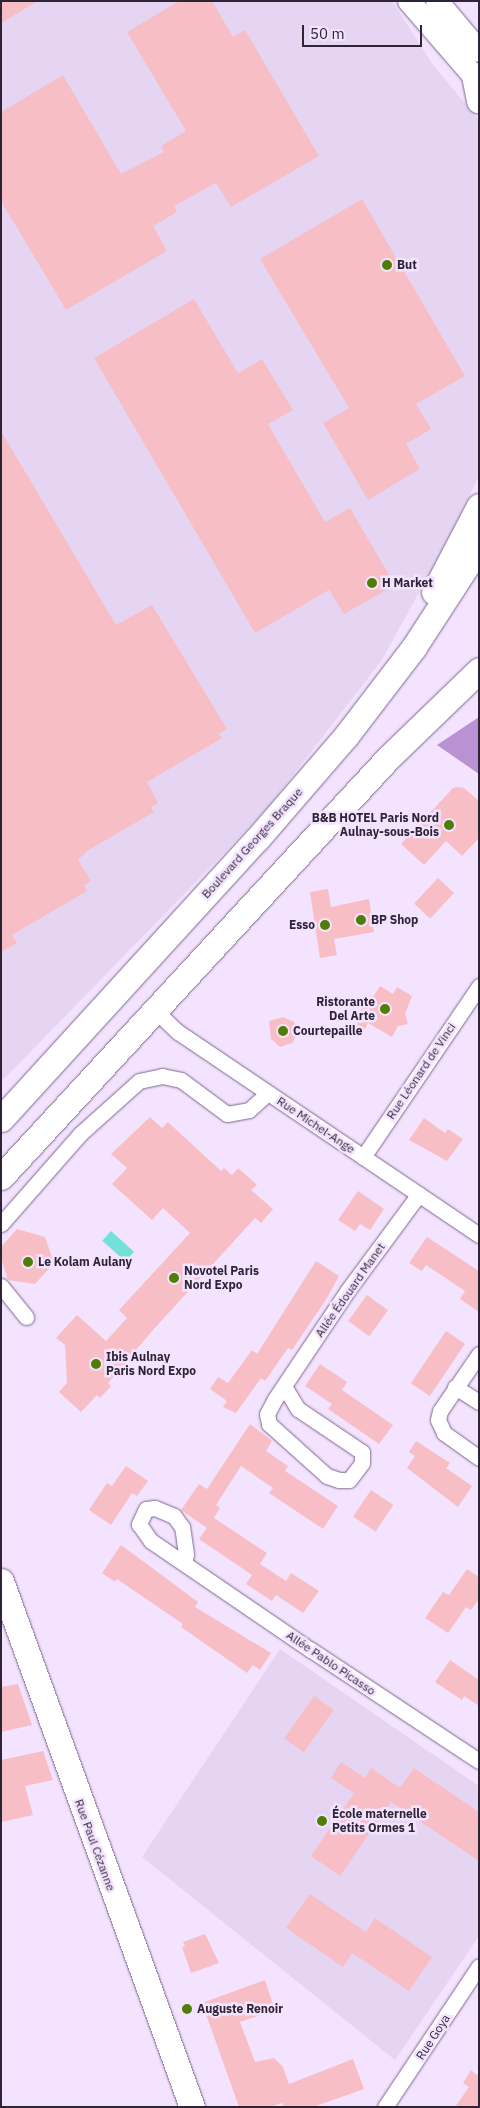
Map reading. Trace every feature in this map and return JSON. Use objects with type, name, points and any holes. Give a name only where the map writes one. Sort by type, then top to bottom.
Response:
[{"type":"main road","points":[[409,1],[476,78],[479,101]]},
{"type":"main road","points":[[436,1],[479,50]]},
{"type":"main road","points":[[346,736],[356,703],[402,642],[434,591],[479,506]]},
{"type":"main road","name":"Boulevard Georges Braque","points":[[1,1119],[257,840],[346,736],[414,647],[479,547]]},
{"type":"main road","points":[[1,1177],[389,757],[479,670]]},
{"type":"main road","points":[[1,1109],[26,1091]]},
{"type":"main road","name":"Rue Paul Cézanne","points":[[1,1581],[192,2107]]},
{"type":"street","name":"Rue Léonard de Vinci","points":[[363,1157],[479,986]]},
{"type":"street","name":"Rue Michel-Ange","points":[[156,1011],[178,1032],[479,1235]]},
{"type":"street","points":[[1,1224],[80,1134],[139,1080],[162,1076],[181,1080],[227,1114],[249,1110],[268,1093]]},
{"type":"street","name":"Allée Édouard Manet","points":[[284,1386],[298,1408],[362,1452],[358,1472],[349,1480],[339,1480],[327,1476],[268,1424],[267,1414],[284,1386],[348,1290],[419,1194]]},
{"type":"street","points":[[1,1286],[26,1317]]},
{"type":"street","points":[[479,1354],[440,1411],[439,1427],[479,1458]]},
{"type":"street","points":[[455,1387],[479,1402]]},
{"type":"street","name":"Allée Pablo Picasso","points":[[184,1563],[479,1761]]},
{"type":"street","name":"Rue Goya","points":[[385,2107],[479,1966]]},
{"type":"shaded area","points":[[1,1],[392,1],[433,65],[479,120],[479,476],[447,541],[382,660],[266,810],[1,1082]]},
{"type":"shaded area","points":[[479,717],[479,774],[437,745]]},
{"type":"shaded area","points":[[111,1231],[134,1252],[125,1261],[102,1241]]},
{"type":"shaded area","name":"École maternelle Petits Ormes 1","points":[[280,1649],[479,1786],[479,1936],[395,2060],[142,1857]]},
{"type":"building","points":[[1,1],[38,1],[1,23]]},
{"type":"building","points":[[179,1],[212,1],[233,37],[245,30],[319,156],[231,207],[216,183],[174,206],[177,212],[153,226],[167,251],[66,310],[1,201],[1,112],[63,75],[121,174],[164,152],[161,146],[186,131],[127,32]]},
{"type":"building","points":[[362,199],[465,376],[416,404],[431,429],[406,444],[420,469],[368,500],[323,423],[349,408],[260,259]]},
{"type":"building","points":[[194,299],[238,373],[262,359],[293,410],[268,424],[325,522],[350,508],[395,585],[344,614],[329,590],[255,633],[94,358]]},
{"type":"building","points":[[1,431],[116,625],[152,605],[227,729],[219,734],[222,738],[147,782],[158,803],[151,807],[154,812],[87,851],[78,860],[91,881],[84,885],[87,891],[12,935],[17,943],[1,952]]},
{"type":"building","name":"B&B HOTEL Paris Nord Aulnay-sous-Bois","points":[[453,788],[464,788],[479,801],[479,838],[462,856],[446,841],[424,865],[401,844]]},
{"type":"building","points":[[438,878],[454,893],[430,919],[414,904]]},
{"type":"building","points":[[328,889],[331,907],[369,899],[374,932],[334,939],[337,955],[320,958],[310,892]]},
{"type":"building","name":"Ristorante Del Arte","points":[[380,986],[393,994],[397,987],[412,996],[405,1014],[408,1024],[398,1026],[392,1037],[368,1023],[363,1032],[352,1026],[369,995],[373,997]]},
{"type":"building","name":"Courtepaille","points":[[283,1017],[294,1022],[298,1033],[292,1043],[280,1047],[271,1039],[269,1021]]},
{"type":"building","points":[[150,1117],[162,1128],[168,1122],[221,1171],[224,1168],[232,1175],[238,1168],[257,1185],[251,1190],[273,1209],[261,1223],[255,1218],[153,1330],[108,1383],[111,1386],[100,1398],[97,1395],[81,1412],[59,1392],[67,1383],[65,1345],[56,1338],[77,1315],[106,1341],[127,1318],[119,1310],[190,1233],[163,1208],[152,1220],[112,1184],[127,1168],[111,1154]]},
{"type":"building","points":[[424,1118],[445,1133],[448,1129],[463,1139],[447,1161],[409,1140]]},
{"type":"building","points":[[358,1191],[384,1209],[370,1230],[360,1224],[355,1231],[338,1220]]},
{"type":"building","name":"Le Kolam Aulany","points":[[17,1229],[45,1237],[54,1263],[35,1284],[8,1280],[1,1258],[1,1247]]},
{"type":"building","points":[[427,1237],[479,1271],[479,1312],[460,1299],[465,1291],[426,1265],[422,1271],[409,1263]]},
{"type":"building","points":[[316,1261],[339,1276],[327,1298],[292,1350],[288,1348],[265,1381],[261,1378],[236,1413],[223,1407],[227,1401],[210,1389],[218,1377],[228,1383],[252,1350],[257,1354]]},
{"type":"building","points":[[367,1295],[388,1310],[369,1336],[348,1321]]},
{"type":"building","points":[[446,1331],[465,1344],[430,1396],[411,1383]]},
{"type":"building","points":[[320,1364],[347,1382],[342,1390],[393,1425],[379,1444],[328,1409],[332,1404],[305,1386]]},
{"type":"building","points":[[250,1424],[272,1441],[266,1451],[288,1466],[285,1471],[338,1506],[323,1529],[269,1493],[273,1488],[241,1466],[216,1505],[220,1508],[214,1518],[267,1553],[260,1564],[286,1581],[291,1573],[319,1591],[303,1613],[276,1595],[272,1601],[246,1584],[252,1575],[199,1539],[207,1528],[181,1510],[199,1484],[207,1489]]},
{"type":"building","points":[[416,1441],[450,1463],[446,1468],[472,1486],[458,1507],[407,1468],[415,1456],[409,1452]]},
{"type":"building","points":[[126,1466],[148,1481],[137,1496],[132,1493],[111,1525],[89,1510],[107,1483],[112,1486]]},
{"type":"building","points":[[371,1490],[393,1505],[375,1532],[353,1517]]},
{"type":"building","points":[[121,1545],[198,1602],[195,1607],[271,1653],[260,1670],[253,1665],[247,1673],[181,1627],[183,1624],[117,1579],[115,1582],[102,1573]]},
{"type":"building","points":[[467,1569],[479,1577],[479,1599],[471,1610],[466,1607],[448,1633],[425,1618],[443,1592],[449,1595]]},
{"type":"building","points":[[450,1660],[479,1680],[479,1706],[464,1696],[462,1700],[435,1682]]},
{"type":"building","points":[[18,1684],[32,1725],[1,1732],[1,1687]]},
{"type":"building","points":[[314,1696],[334,1710],[304,1752],[284,1739]]},
{"type":"building","points":[[43,1751],[53,1780],[25,1786],[33,1815],[1,1822],[1,1760]]},
{"type":"building","points":[[341,1762],[365,1778],[371,1768],[400,1788],[414,1768],[479,1812],[479,1861],[391,1802],[340,1876],[311,1856],[354,1793],[331,1778]]},
{"type":"building","points":[[310,1894],[366,1932],[375,1918],[432,1957],[409,1991],[352,1953],[343,1967],[286,1928]]},
{"type":"building","points":[[205,1934],[219,1963],[191,1973],[182,1947],[185,1946],[183,1942]]},
{"type":"building","points":[[265,1980],[275,2010],[240,2022],[255,2062],[274,2058],[283,2067],[289,2084],[353,2059],[364,2089],[313,2107],[284,2107],[282,2103],[271,2107],[239,2107],[202,2003]]},
{"type":"building","points":[[471,2070],[477,2075],[479,2072],[479,2107],[455,2107],[469,2087],[463,2083]]},
{"type":"place","name":"But","points":[[387,265]]},
{"type":"place","name":"H Market","points":[[372,583]]},
{"type":"place","name":"B&B HOTEL Paris Nord Aulnay-sous-Bois","points":[[449,825]]},
{"type":"place","name":"BP Shop","points":[[361,920]]},
{"type":"place","name":"Esso","points":[[325,925]]},
{"type":"place","name":"Ristorante Del Arte","points":[[385,1009]]},
{"type":"place","name":"Courtepaille","points":[[283,1031]]},
{"type":"place","name":"Le Kolam Aulany","points":[[28,1262]]},
{"type":"place","name":"Novotel Paris Nord Expo","points":[[174,1278]]},
{"type":"place","name":"Ibis Aulnay Paris Nord Expo","points":[[96,1364]]},
{"type":"place","name":"École maternelle Petits Ormes 1","points":[[322,1821]]},
{"type":"place","name":"Auguste Renoir","points":[[187,2009]]}]
